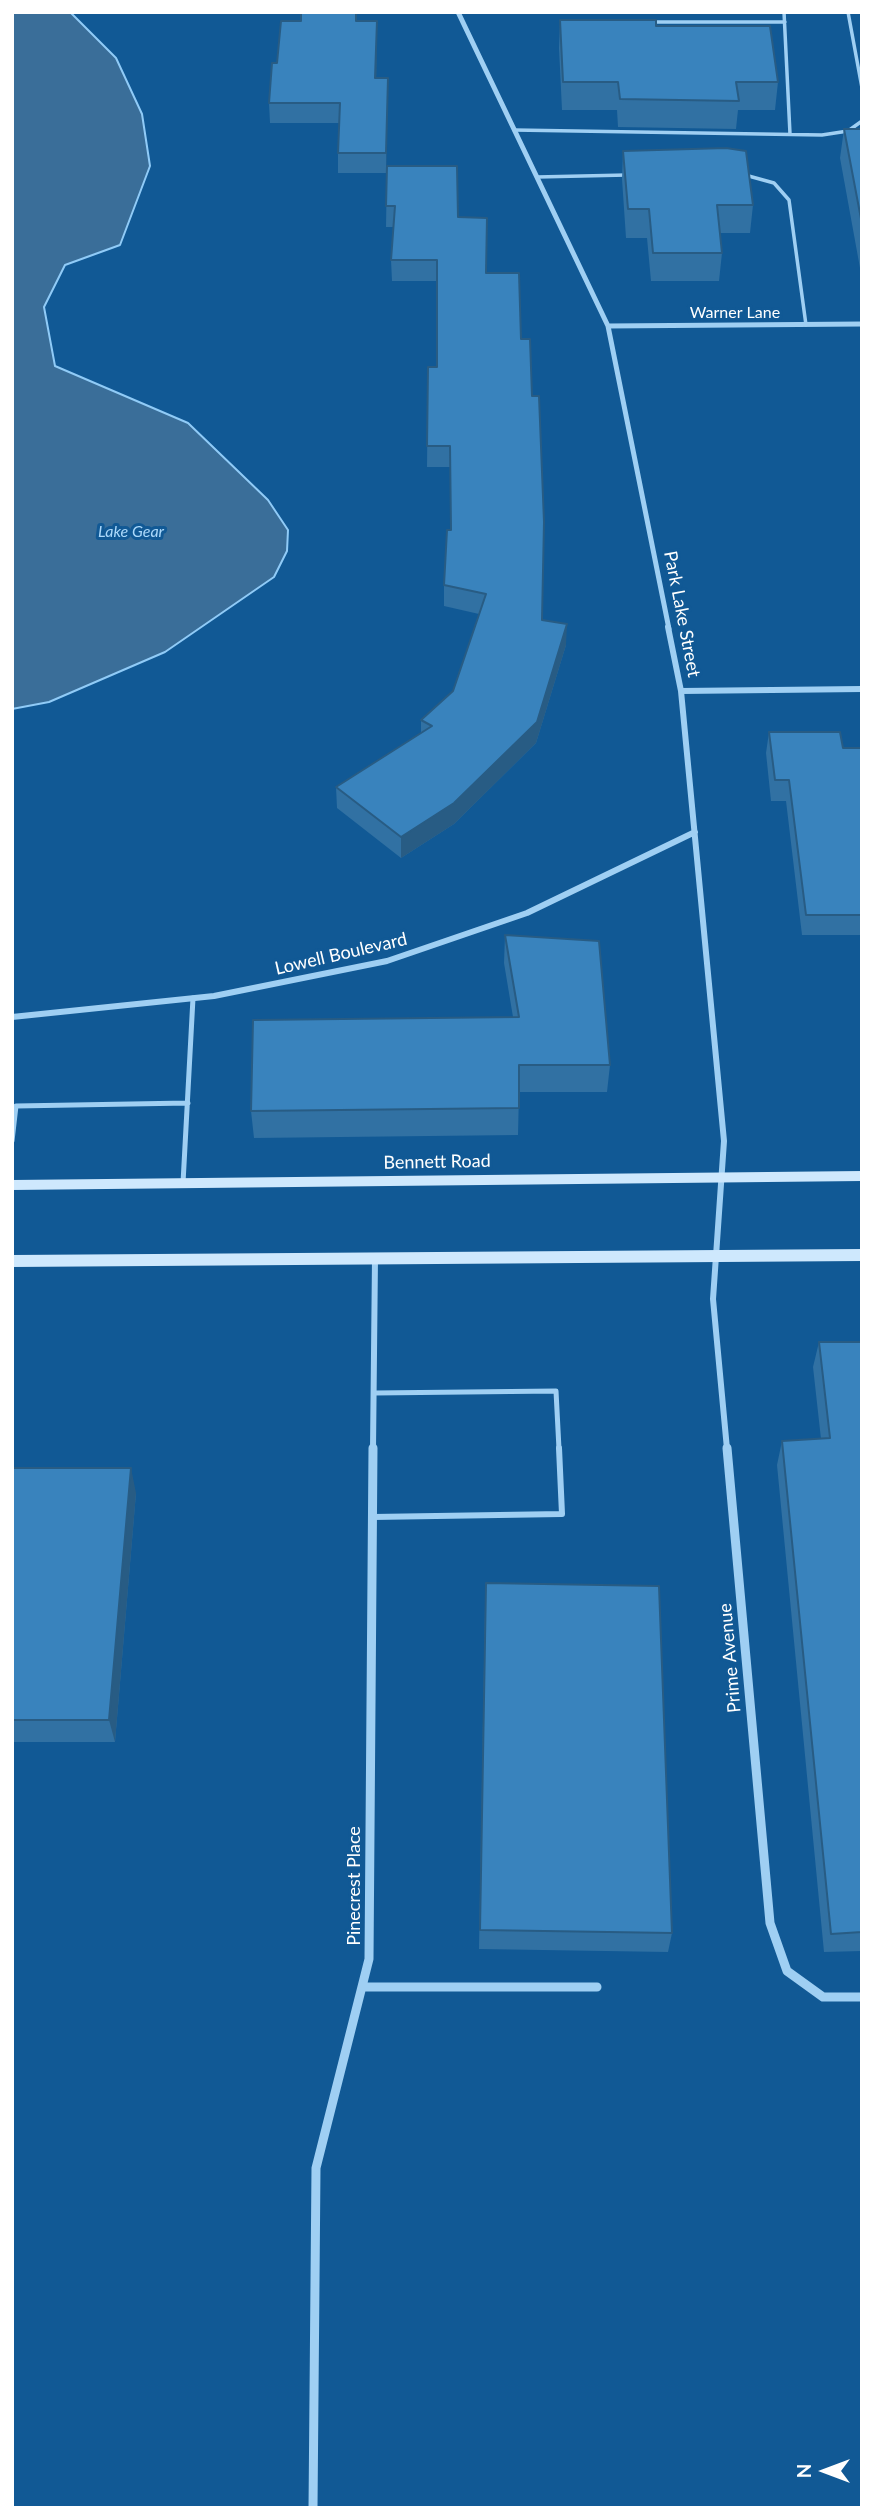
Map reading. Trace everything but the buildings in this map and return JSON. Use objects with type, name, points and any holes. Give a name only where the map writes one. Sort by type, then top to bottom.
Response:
[{"type":"street","name":"Park Lake Street","points":[[458,12],[608,326],[681,691],[724,1140],[716,1257]]},
{"type":"street","name":"Warner Lane","points":[[608,326],[862,324]]},
{"type":"street","points":[[681,691],[862,689]]},
{"type":"street","name":"Lowell Boulevard","points":[[12,1017],[193,998],[387,961],[527,914],[695,832]]},
{"type":"street","name":"Bennett Road","points":[[12,1185],[862,1176]]},
{"type":"street","points":[[12,1261],[862,1255]]},
{"type":"street","name":"Prime Avenue","points":[[716,1257],[713,1299],[770,1923],[788,1971],[823,1997],[862,1997]]},
{"type":"street","name":"Pinecrest Place","points":[[313,2508],[316,2168],[369,1959],[375,1258]]},
{"type":"street","points":[[362,1987],[597,1987]]},
{"type":"lane","points":[[784,12],[790,134]]},
{"type":"lane","points":[[848,12],[862,88]]},
{"type":"lane","points":[[650,22],[785,22]]},
{"type":"lane","points":[[848,131],[862,121]]},
{"type":"lane","points":[[514,130],[822,135],[862,131]]},
{"type":"lane","points":[[537,177],[630,175]]},
{"type":"lane","points":[[742,175],[775,183],[789,200],[806,325]]},
{"type":"lane","points":[[183,1183],[193,998]]},
{"type":"lane","points":[[12,1141],[16,1105],[188,1103]]},
{"type":"lane","points":[[373,1517],[562,1514],[556,1391],[374,1393]]},
{"type":"water","name":"Lake Gear","points":[[12,12],[70,12],[116,58],[142,114],[150,166],[120,245],[65,265],[44,307],[55,366],[188,423],[268,500],[288,530],[287,551],[274,577],[165,652],[49,702],[12,709]]}]
